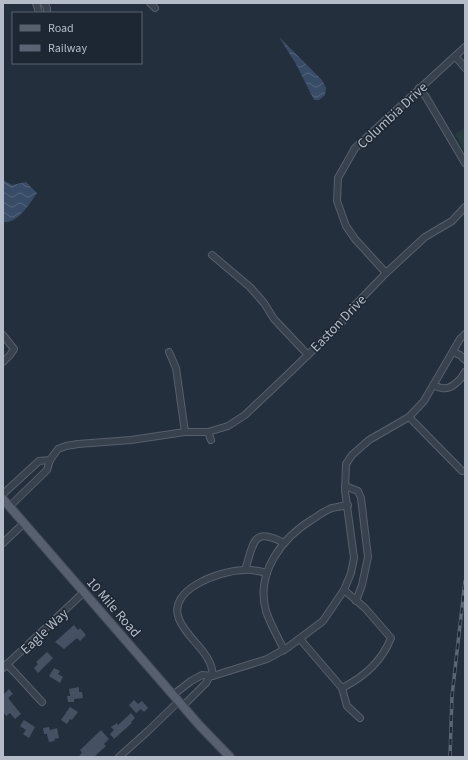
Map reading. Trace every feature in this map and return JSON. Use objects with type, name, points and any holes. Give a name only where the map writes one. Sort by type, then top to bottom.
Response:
[{"type":"main road","name":"10 Mile Road","points":[[3,499],[205,731],[230,757]]},
{"type":"street","points":[[150,3],[155,8]]},
{"type":"street","name":"Columbia Drive","points":[[386,273],[355,239],[346,226],[337,201],[338,178],[355,148],[465,47]]},
{"type":"street","points":[[455,56],[465,68]]},
{"type":"street","points":[[419,88],[426,97],[465,163]]},
{"type":"street","name":"Easton Drive","points":[[10,506],[47,470],[50,460],[58,449],[78,444],[131,440],[185,432],[208,432],[228,426],[245,415],[342,322],[355,305],[386,273],[425,237],[452,221],[465,208]]},
{"type":"street","points":[[212,255],[250,287],[274,319],[308,355]]},
{"type":"street","points":[[119,757],[178,700],[192,680],[202,675],[211,676],[267,659],[284,650],[323,621],[344,590],[351,573],[354,558],[345,486],[346,464],[352,455],[369,440],[409,418],[424,401],[460,339],[465,334]]},
{"type":"street","points":[[3,335],[14,349],[3,362]]},
{"type":"street","points":[[169,352],[176,368],[185,432]]},
{"type":"street","points":[[453,352],[460,355],[465,360]]},
{"type":"street","points":[[433,385],[443,388],[450,388],[463,376],[465,372]]},
{"type":"street","points":[[409,418],[462,471]]},
{"type":"street","points":[[208,432],[211,440]]},
{"type":"street","points":[[131,440],[132,448]]},
{"type":"street","name":"Easton Drive","points":[[3,494],[39,461],[50,460]]},
{"type":"street","points":[[345,486],[358,491],[361,498],[368,557],[362,585],[356,601]]},
{"type":"street","points":[[284,650],[273,629],[266,610],[264,586],[271,563],[291,535],[322,513],[332,508],[348,505]]},
{"type":"street","points":[[3,544],[24,523]]},
{"type":"street","points":[[245,570],[254,542],[257,538],[263,536],[272,537],[284,544]]},
{"type":"street","points":[[178,700],[206,683],[211,676],[209,661],[178,617],[177,606],[181,599],[190,589],[211,576],[245,570],[267,573]]},
{"type":"street","points":[[342,688],[355,682],[370,670],[386,651],[391,638],[381,625],[344,590]]},
{"type":"street","name":"Eagle Way","points":[[5,666],[84,592]]},
{"type":"street","points":[[300,639],[342,688],[347,706],[360,718]]},
{"type":"street","points":[[5,666],[42,702]]},
{"type":"green space","points":[[465,128],[465,151],[455,134]]},
{"type":"water","points":[[279,37],[322,80],[326,88],[325,95],[319,100],[314,100],[296,64]]},
{"type":"water","points":[[3,180],[12,185],[26,182],[37,193],[19,216],[8,222],[3,222]]},
{"type":"building","points":[[74,625],[78,630],[80,628],[86,635],[80,641],[77,638],[64,649],[55,642]]},
{"type":"building","points":[[47,652],[53,658],[38,673],[34,668],[38,664],[36,662]]},
{"type":"building","points":[[54,668],[60,671],[58,674],[63,677],[60,683],[49,676]]},
{"type":"building","points":[[79,687],[79,692],[82,692],[83,698],[74,699],[74,702],[68,702],[67,696],[70,696],[69,689]]},
{"type":"building","points":[[9,689],[13,694],[8,698],[21,714],[15,719],[10,713],[6,716],[3,712],[3,692],[4,694]]},
{"type":"building","points":[[134,700],[138,704],[142,701],[148,708],[144,712],[141,709],[136,713],[129,705]]},
{"type":"building","points":[[70,707],[78,712],[67,724],[61,720]]},
{"type":"building","points":[[131,713],[135,718],[131,722],[132,723],[114,739],[110,734],[114,730],[111,727],[117,723],[118,725]]},
{"type":"building","points":[[24,720],[35,727],[29,738],[23,734],[26,730],[20,726]]},
{"type":"building","points":[[49,727],[50,730],[57,728],[59,738],[54,739],[55,741],[49,742],[47,734],[44,734],[43,728]]},
{"type":"building","points":[[101,730],[109,739],[104,744],[106,746],[94,757],[78,757],[82,753],[80,750]]},
{"type":"railway","points":[[450,757],[452,696],[465,581]]}]
